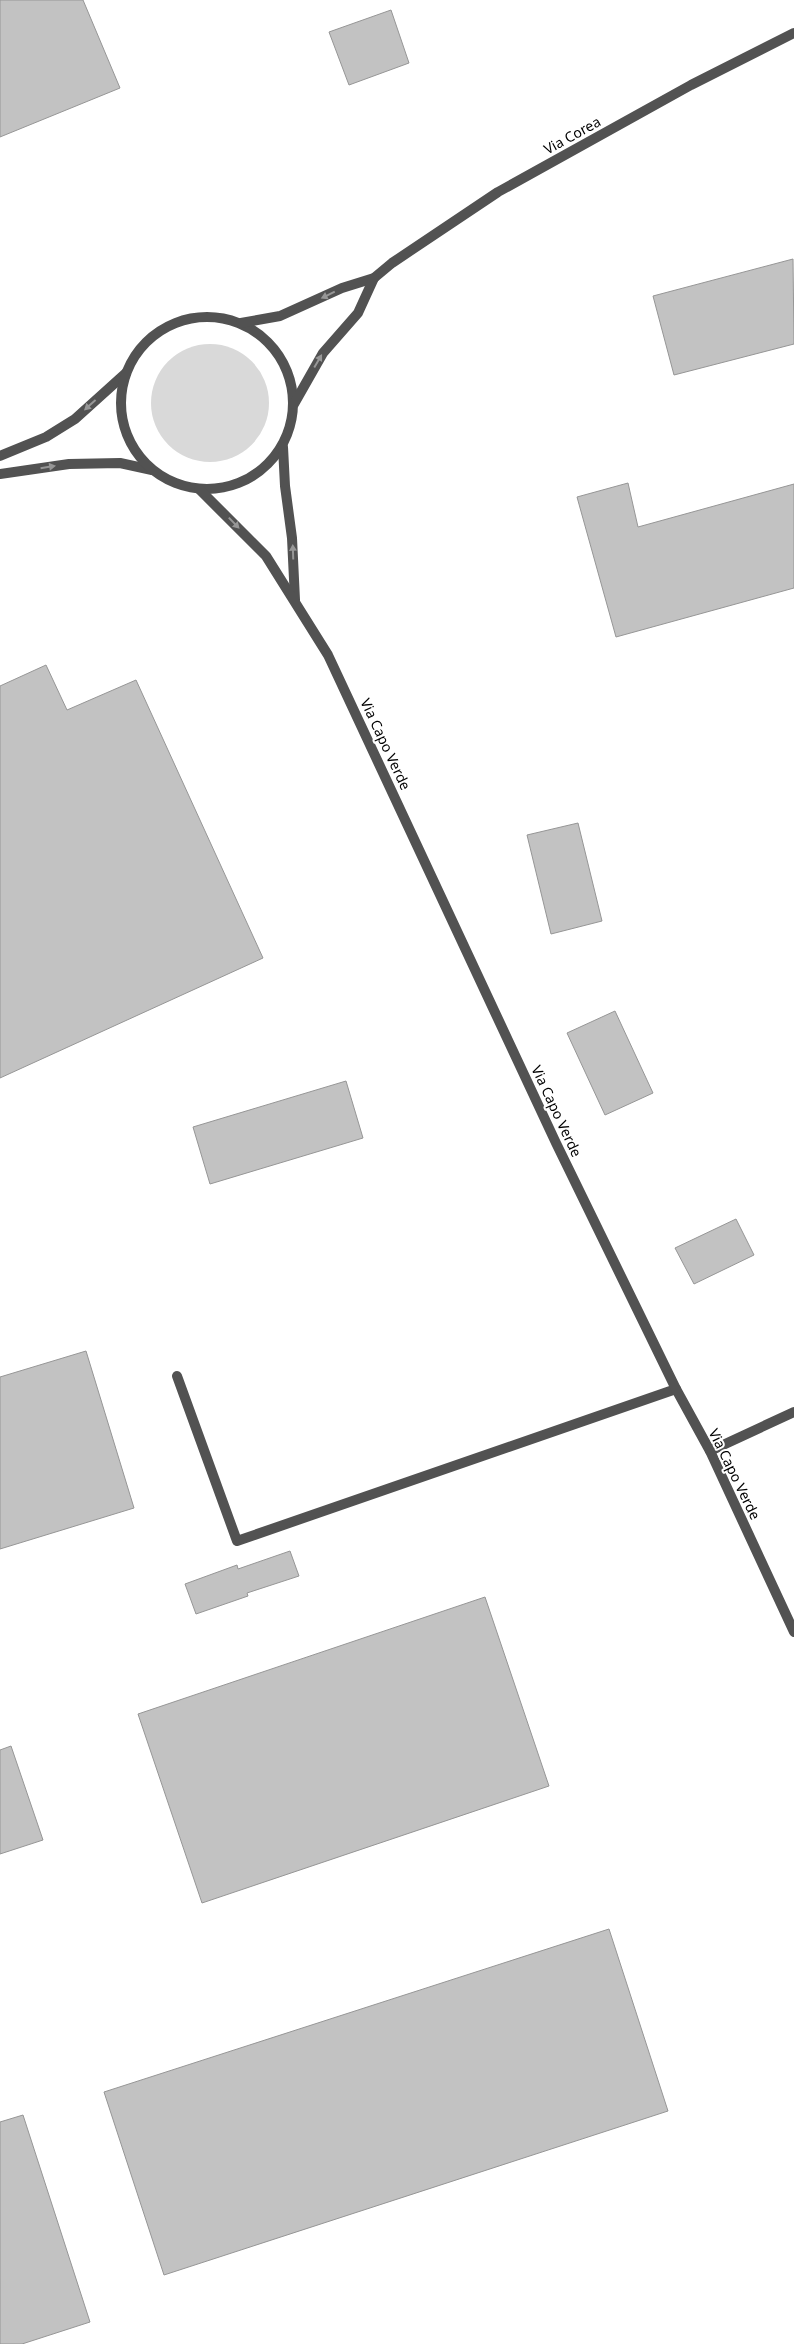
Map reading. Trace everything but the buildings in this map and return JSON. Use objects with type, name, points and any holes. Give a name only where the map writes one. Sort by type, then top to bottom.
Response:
[{"type":"street","name":"Via Corea","points":[[374,278],[392,263],[498,192],[692,85],[794,33]]},
{"type":"street","points":[[241,323],[280,316],[342,288],[374,278]]},
{"type":"street","points":[[294,404],[323,353],[358,313],[374,278]]},
{"type":"street","points":[[206,317],[224,318],[241,323],[266,340],[277,351],[285,365],[292,384],[294,404],[290,431],[283,447],[263,470],[248,480],[230,487],[199,489],[172,483],[152,470],[134,450],[122,422],[120,398],[126,373],[139,349],[164,328],[184,320],[206,317]]},
{"type":"street","points":[[0,456],[46,436],[75,419],[126,373]]},
{"type":"street","points":[[283,447],[285,486],[292,538],[295,601]]},
{"type":"street","points":[[0,474],[69,464],[120,463],[152,470]]},
{"type":"street","name":"Via Capo Verde","points":[[199,489],[266,556],[328,655],[556,1143],[676,1389],[710,1450],[794,1632]]},
{"type":"street","points":[[177,1376],[237,1541],[676,1389]]},
{"type":"street","points":[[710,1450],[794,1412]]},
{"type":"shaded area","points":[[210,344],[232,349],[243,354],[259,370],[264,381],[269,403],[264,425],[259,436],[243,452],[232,457],[210,462],[188,457],[177,452],[161,436],[156,425],[151,403],[156,381],[161,370],[177,354],[188,349]]}]
